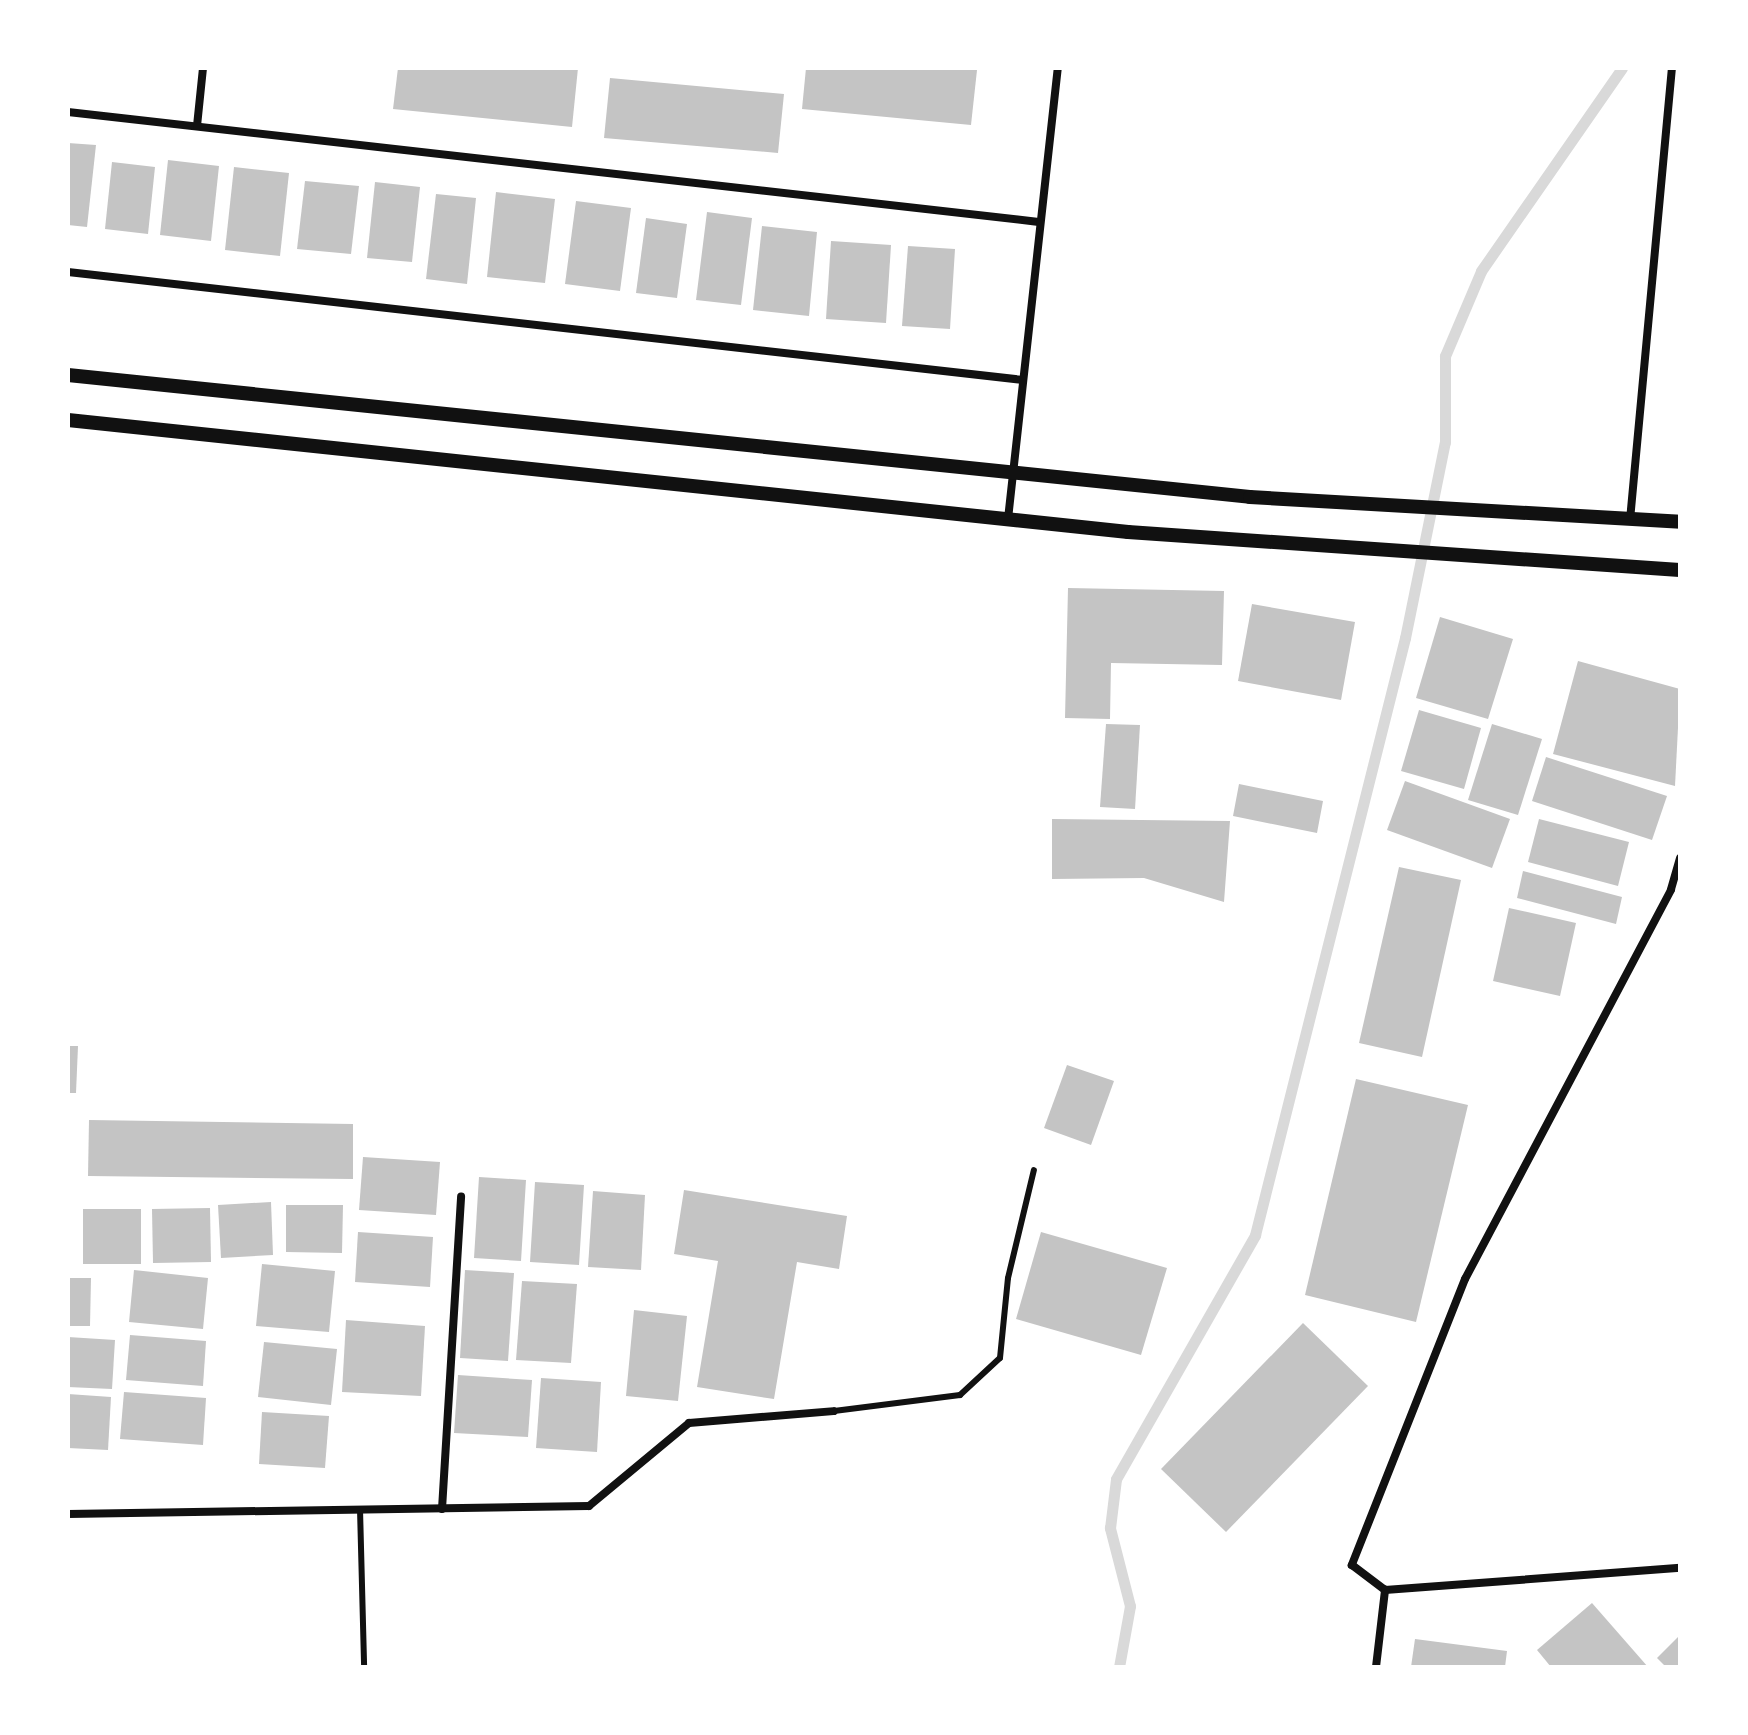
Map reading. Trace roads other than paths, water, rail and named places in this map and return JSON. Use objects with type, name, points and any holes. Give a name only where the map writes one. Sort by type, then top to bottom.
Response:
[{"type":"street","points":[[197,126],[203,68]]},
{"type":"street","points":[[1008,519],[1058,68]]},
{"type":"street","points":[[1630,520],[1672,68]]},
{"type":"street","points":[[68,112],[1039,222]]},
{"type":"street","points":[[68,272],[1023,380]]},
{"type":"street","points":[[68,375],[1385,504],[1680,522]]},
{"type":"street","points":[[68,420],[1008,519],[1680,570]]},
{"type":"street","points":[[1680,858],[1671,890],[1465,1279],[1352,1565],[1385,1590],[1680,1568]]},
{"type":"street","points":[[442,1509],[461,1197]]},
{"type":"street","points":[[68,1514],[589,1506],[689,1423],[834,1411]]},
{"type":"street","points":[[1376,1667],[1385,1590]]},
{"type":"lane","points":[[834,1411],[960,1395],[1000,1358],[1008,1278],[1034,1170]]},
{"type":"lane","points":[[360,1509],[364,1667]]},
{"type":"waterway","points":[[1119,1667],[1130,1606],[1110,1528],[1116,1479],[1255,1235],[1405,638],[1445,442],[1445,356],[1481,271],[1622,68]]}]
